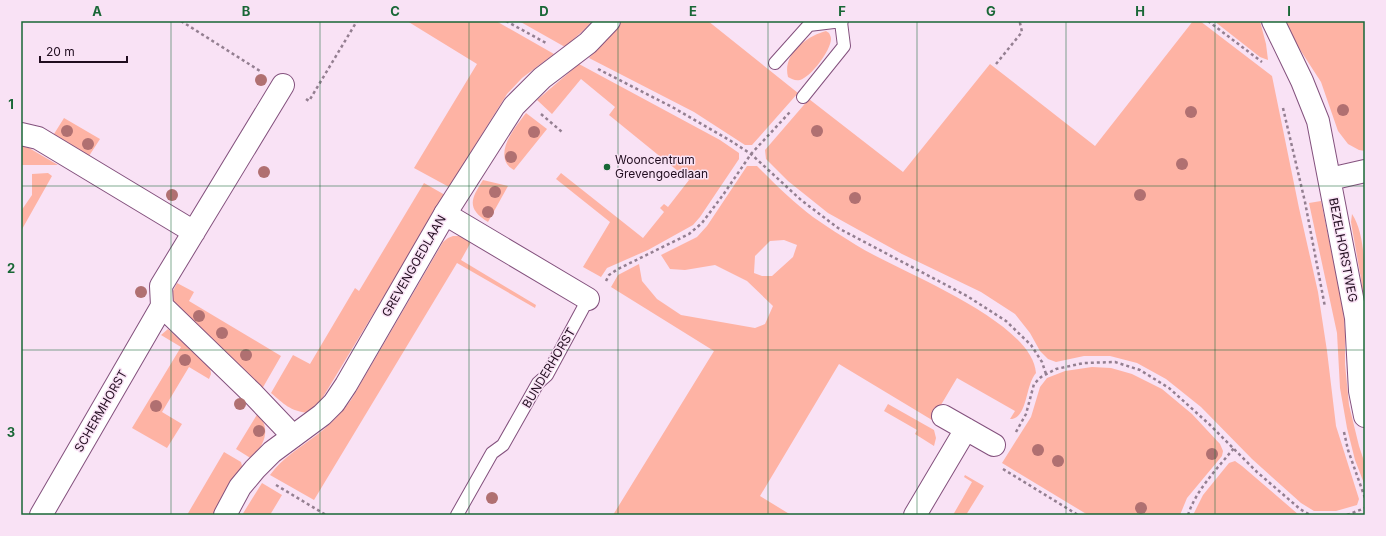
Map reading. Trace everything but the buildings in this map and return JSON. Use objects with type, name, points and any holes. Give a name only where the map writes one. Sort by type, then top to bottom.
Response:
[{"type":"street","name":"GREVENGOEDLAAN","points":[[226,515],[240,487],[254,469],[272,452],[322,415],[334,403],[346,385],[445,214],[514,106],[542,78],[588,43],[609,21]]},
{"type":"street","name":"BEZELHORSTWEG","points":[[1274,21],[1302,81],[1318,121],[1356,318],[1360,391],[1365,416]]},
{"type":"street","points":[[283,85],[161,286],[162,306],[260,400],[293,436]]},
{"type":"street","points":[[21,134],[38,138],[194,232]]},
{"type":"street","points":[[1330,179],[1365,171]]},
{"type":"street","points":[[445,214],[588,300]]},
{"type":"street","name":"SCHERMHORST","points":[[41,515],[162,306]]},
{"type":"street","points":[[943,416],[999,448]]},
{"type":"street","points":[[915,515],[966,429]]},
{"type":"lane","points":[[775,63],[809,25],[842,21],[844,46],[803,96]]},
{"type":"lane","name":"BUNDERHORST","points":[[457,515],[492,453],[504,446],[538,383],[547,375],[588,300]]},
{"type":"path","points":[[181,21],[309,100],[357,21]]},
{"type":"path","points":[[506,21],[674,108],[751,154],[801,200],[838,228],[967,296],[1006,321],[1031,345],[1042,362],[1046,374]]},
{"type":"path","points":[[996,64],[1022,32],[1020,23],[1022,21]]},
{"type":"path","points":[[1208,21],[1252,55],[1268,65]]},
{"type":"path","points":[[588,300],[599,291],[610,275],[618,269],[689,234],[702,223],[751,154],[803,96]]},
{"type":"path","points":[[1282,106],[1305,202],[1326,314]]},
{"type":"path","points":[[1078,515],[996,465],[999,448],[1026,414],[1034,384],[1040,377],[1056,369],[1084,363],[1115,362],[1140,370],[1169,388],[1209,424],[1257,472],[1294,504],[1310,515]]},
{"type":"path","points":[[1343,427],[1348,450],[1365,498]]},
{"type":"path","points":[[1188,515],[1190,508],[1201,490],[1234,448]]},
{"type":"path","points":[[254,469],[268,480],[326,515]]},
{"type":"path","points":[[1347,515],[1365,508]]},
{"type":"shaded area","points":[[407,21],[496,21],[554,54],[522,78],[507,94],[449,187],[414,168],[477,64]]},
{"type":"shaded area","points":[[519,21],[592,21],[565,47]]},
{"type":"shaded area","points":[[622,21],[708,21],[798,93],[752,145],[745,145],[694,112],[589,58]]},
{"type":"shaded area","points":[[1193,21],[1200,21],[1272,76],[1318,292],[1336,426],[1359,499],[1357,505],[1336,511],[1314,511],[1301,503],[1252,459],[1201,407],[1166,379],[1137,363],[1110,356],[1084,356],[1056,362],[1048,359],[1040,351],[1030,333],[1015,314],[981,292],[902,254],[828,213],[788,181],[766,159],[765,150],[809,99],[903,172],[990,64],[1095,146]]},
{"type":"shaded area","points":[[1214,21],[1260,21],[1266,44],[1268,60],[1260,57]]},
{"type":"shaded area","points":[[1284,21],[1365,21],[1365,151],[1359,150],[1348,144],[1338,131],[1321,82],[1286,28]]},
{"type":"shaded area","points":[[826,31],[831,37],[830,44],[828,50],[815,69],[800,80],[795,80],[788,77],[787,69],[792,54],[798,47],[811,37]]},
{"type":"shaded area","points":[[579,64],[720,140],[739,153],[739,159],[693,225],[648,250],[607,268],[601,277],[583,267],[610,222],[556,179],[561,173],[643,238],[664,212],[660,208],[664,204],[668,207],[689,180],[609,115],[615,107],[581,79],[552,114],[537,100]]},
{"type":"shaded area","points":[[526,113],[547,129],[514,170],[507,164],[504,151],[509,137]]},
{"type":"shaded area","points":[[64,118],[100,139],[89,156],[54,134]]},
{"type":"shaded area","points":[[21,146],[29,148],[58,165],[21,165]]},
{"type":"shaded area","points":[[747,166],[757,166],[791,199],[813,217],[875,256],[960,299],[988,316],[1012,334],[1029,353],[1036,373],[1032,378],[1020,414],[1016,418],[1010,419],[1015,411],[957,378],[932,420],[839,364],[760,496],[791,515],[613,515],[714,351],[611,287],[618,275],[639,264],[642,281],[657,299],[681,315],[755,328],[765,324],[773,306],[747,281],[715,265],[685,270],[670,269],[661,255],[697,237],[707,226]],"holes":[[[784,240],[797,245],[793,257],[772,276],[762,276],[754,273],[755,256],[770,241]]]},
{"type":"shaded area","points":[[48,173],[52,176],[21,231],[21,211],[32,195],[32,174]]},
{"type":"shaded area","points":[[483,180],[508,186],[488,222],[476,212],[473,203],[476,193]]},
{"type":"shaded area","points":[[424,183],[445,195],[317,407],[308,413],[296,411],[271,393],[293,355],[310,364],[355,288],[359,291]]},
{"type":"shaded area","points":[[1321,201],[1343,308],[1345,364],[1349,405],[1365,464],[1365,486],[1355,460],[1347,428],[1340,388],[1337,333],[1309,203]]},
{"type":"shaded area","points":[[1352,214],[1357,223],[1363,248],[1365,311],[1351,222]]},
{"type":"shaded area","points":[[453,236],[460,236],[471,242],[461,260],[536,305],[535,308],[457,263],[314,500],[270,475],[286,458],[318,434],[340,414],[351,400],[443,242]]},
{"type":"shaded area","points":[[177,283],[194,292],[189,301],[281,356],[262,389],[172,301],[172,293]]},
{"type":"shaded area","points":[[168,329],[210,367],[211,374],[209,379],[189,367],[162,412],[182,424],[167,448],[132,428],[181,347],[161,335]]},
{"type":"shaded area","points":[[1092,367],[1111,368],[1132,374],[1162,389],[1192,414],[1220,444],[1223,451],[1222,456],[1187,498],[1180,515],[1088,515],[1002,463],[1031,417],[1040,387],[1047,378],[1065,371]]},
{"type":"shaded area","points":[[888,404],[934,430],[936,438],[934,446],[915,434],[917,430],[884,411]]},
{"type":"shaded area","points":[[258,413],[264,425],[265,436],[263,442],[252,459],[236,449]]},
{"type":"shaded area","points":[[224,452],[241,462],[243,470],[231,485],[213,515],[187,515]]},
{"type":"shaded area","points":[[1235,461],[1299,515],[1193,515],[1203,495],[1229,463]]},
{"type":"shaded area","points":[[965,475],[984,486],[966,515],[953,515],[972,482],[964,477]]},
{"type":"shaded area","points":[[262,483],[282,495],[270,515],[242,515]]},
{"type":"place","name":"Wooncentrum Grevengoedlaan","points":[[607,167]]}]
